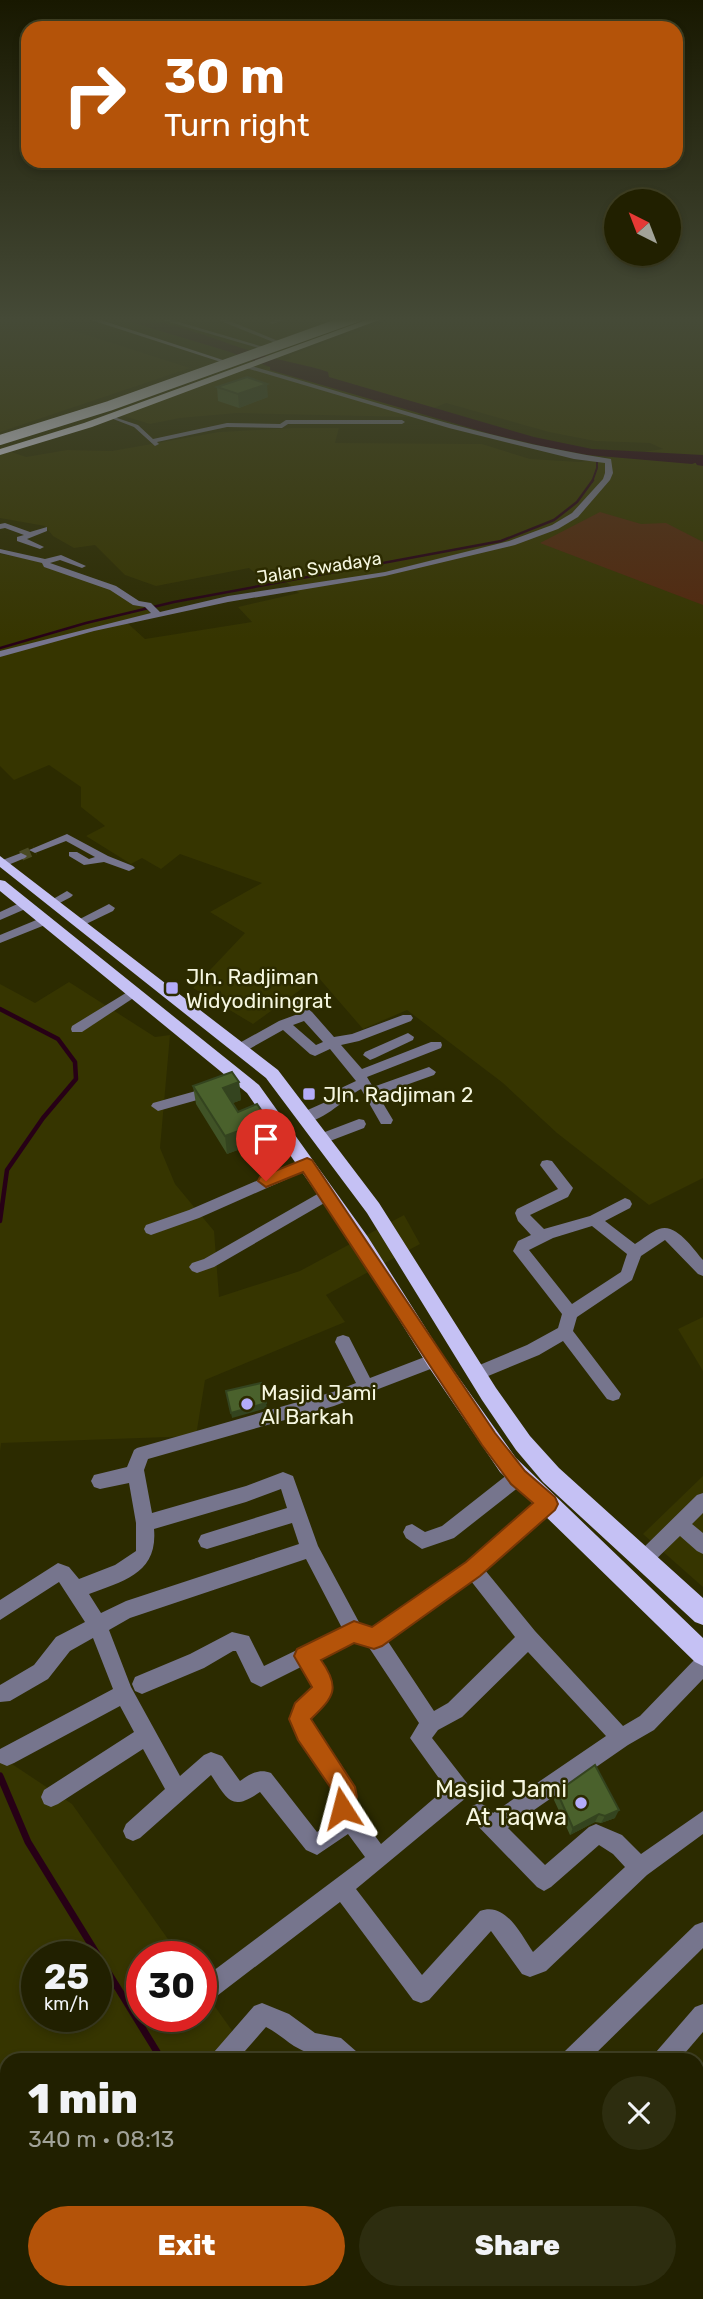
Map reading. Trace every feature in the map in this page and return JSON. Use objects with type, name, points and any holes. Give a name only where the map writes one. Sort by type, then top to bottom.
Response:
[{"type":"highway","points":[[2,440],[47,424]]},
{"type":"highway","points":[[2,440],[51,424]]},
{"type":"highway","points":[[2,440],[74,424]]},
{"type":"highway","points":[[0,452],[87,424]]},
{"type":"highway","points":[[2,440],[18,447]]},
{"type":"main road","points":[[2,861],[61,898],[80,922],[272,1074],[373,1208],[476,1374],[523,1443],[551,1475],[703,1614]]},
{"type":"main road","points":[[0,884],[134,992],[230,1084],[259,1096],[307,1164],[435,1360],[518,1477],[703,1654]]},
{"type":"street","points":[[132,424],[153,442],[223,424]]},
{"type":"street","name":"Jalan Swadaya","points":[[0,654],[153,610],[414,568],[512,543],[555,527],[575,515],[606,480],[606,461],[580,460],[547,449],[441,424]]},
{"type":"street","points":[[2,522],[29,534]]},
{"type":"street","points":[[40,547],[20,539],[44,529]]},
{"type":"street","points":[[0,551],[45,561],[61,556],[82,566]]},
{"type":"street","points":[[45,561],[47,565],[113,588],[153,610]]},
{"type":"street","points":[[35,850],[67,837],[104,858],[130,868]]},
{"type":"street","points":[[73,854],[88,863],[104,858]]},
{"type":"street","points":[[2,861],[21,856]]},
{"type":"street","points":[[0,916],[26,904]]},
{"type":"street","points":[[80,922],[108,908]]},
{"type":"street","points":[[0,939],[46,920]]},
{"type":"street","points":[[77,1029],[134,992]]},
{"type":"street","points":[[294,1002],[333,1042],[365,1083],[386,1120]]},
{"type":"street","points":[[239,1048],[284,1024],[308,1015]]},
{"type":"street","points":[[284,1024],[314,1051],[333,1042],[354,1038],[407,1018]]},
{"type":"street","points":[[370,1055],[408,1037]]},
{"type":"street","points":[[354,1038],[382,1068]]},
{"type":"street","points":[[365,1083],[382,1068],[436,1045]]},
{"type":"street","points":[[306,1117],[335,1102],[346,1091],[365,1083],[429,1072]]},
{"type":"street","points":[[158,1106],[230,1084]]},
{"type":"street","points":[[322,1139],[359,1124]]},
{"type":"street","points":[[150,1229],[194,1214],[307,1164]]},
{"type":"street","points":[[541,1236],[522,1213],[563,1193],[566,1188],[547,1165]]},
{"type":"street","points":[[197,1267],[209,1263],[327,1194]]},
{"type":"street","points":[[570,1313],[521,1251],[523,1245],[541,1236],[594,1220],[625,1204]]},
{"type":"street","points":[[594,1220],[635,1252]]},
{"type":"street","points":[[476,1374],[533,1350],[565,1332],[570,1313],[627,1276],[635,1252],[664,1233],[669,1234],[703,1270]]},
{"type":"street","points":[[565,1332],[613,1394]]},
{"type":"street","points":[[343,1342],[366,1387]]},
{"type":"street","points":[[75,1589],[141,1560],[146,1544],[145,1523],[136,1472],[140,1455],[143,1453],[334,1399],[435,1360]]},
{"type":"street","points":[[100,1481],[136,1472]]},
{"type":"street","points":[[412,1532],[422,1541],[448,1532],[518,1477]]},
{"type":"street","points":[[145,1523],[246,1494],[283,1480],[287,1482],[310,1549],[354,1632]]},
{"type":"street","points":[[643,1560],[703,1501]]},
{"type":"street","points":[[374,1638],[473,1569],[548,1504]]},
{"type":"street","points":[[207,1541],[299,1513]]},
{"type":"street","points":[[680,1524],[703,1545]]},
{"type":"street","points":[[3,1694],[41,1672],[63,1644],[97,1624],[151,1601],[310,1549]]},
{"type":"street","points":[[473,1569],[528,1638],[621,1738]]},
{"type":"street","points":[[0,1611],[58,1572],[63,1573],[97,1624],[133,1688],[147,1735],[177,1793]]},
{"type":"street","points":[[7,1756],[133,1688],[197,1661],[232,1642],[242,1643],[261,1677],[354,1632],[374,1638],[430,1723]]},
{"type":"street","points":[[217,1982],[379,1859],[460,1790],[420,1738],[430,1723],[455,1710],[528,1638]]},
{"type":"street","points":[[305,1656],[322,1679],[323,1687],[320,1695],[303,1711],[300,1719],[343,1787],[345,1797],[342,1808],[379,1859]]},
{"type":"street","points":[[640,1867],[607,1836],[596,1834],[544,1880],[485,1820],[647,1723],[703,1665]]},
{"type":"street","points":[[51,1797],[147,1735]]},
{"type":"street","points":[[133,1831],[206,1764],[215,1763],[236,1793],[241,1793],[264,1780],[313,1843],[323,1841],[349,1820]]},
{"type":"street","points":[[342,1888],[421,1992],[488,1919],[496,1920],[530,1966],[538,1963],[640,1867],[703,1821]]},
{"type":"street","points":[[579,2053],[703,1933]]},
{"type":"street","points":[[228,2053],[262,2014],[274,2017],[296,2036],[319,2047],[333,2046],[341,2053]]},
{"type":"street","points":[[671,2053],[700,2024]]},
{"type":"shaded area","points":[[0,424],[23,424],[0,432]]},
{"type":"shaded area","points":[[457,424],[491,424],[592,449],[703,455],[703,460],[692,464],[588,455]]},
{"type":"shaded area","points":[[522,424],[703,424],[703,1178],[649,1205],[557,1133],[503,1083],[407,1010],[363,1029],[318,977],[253,1024],[193,988],[245,933],[210,912],[262,883],[180,854],[161,869],[142,858],[131,864],[86,836],[105,826],[81,807],[81,787],[49,765],[14,780],[0,766],[0,554],[41,561],[114,585],[152,614],[124,620],[145,639],[252,622],[238,607],[299,593],[279,575],[260,577],[249,568],[156,586],[125,575],[95,545],[74,548],[53,536],[45,526],[0,518],[0,452],[6,450],[26,457],[67,450],[112,451],[219,432],[294,428],[339,428],[335,443],[482,444],[530,459],[580,462],[663,449],[650,443],[595,441]]},
{"type":"shaded area","points":[[600,512],[641,524],[666,523],[703,542],[703,605],[540,543]]},
{"type":"shaded area","points":[[69,982],[155,1037],[170,1035],[160,1148],[175,1184],[214,1231],[219,1297],[300,1271],[404,1215],[420,1244],[326,1295],[345,1322],[205,1380],[196,1436],[1,1443],[0,1452],[0,984],[35,1003]]},
{"type":"shaded area","points":[[703,1317],[703,1371],[678,1329]]},
{"type":"shaded area","points":[[703,1476],[703,1587],[643,1534]]},
{"type":"shaded area","points":[[0,1756],[72,1804],[169,1941],[126,1941],[126,2032],[217,2032],[217,2009],[248,2053],[0,2053]]},
{"type":"building","points":[[232,1072],[239,1082],[223,1088],[238,1112],[257,1104],[268,1120],[225,1136],[193,1086]]},
{"type":"building","name":"Masjid Jami Al Barkah","points":[[261,1383],[266,1403],[231,1413],[226,1391]]},
{"type":"building","name":"Masjid Jami At Taqwa","points":[[595,1765],[619,1810],[605,1816],[599,1814],[573,1828],[557,1792]]},
{"type":"waterway","points":[[592,481],[597,459]]},
{"type":"waterway","points":[[0,648],[86,623],[174,602],[501,541],[554,520],[577,502],[592,481]]},
{"type":"waterway","points":[[0,1009],[58,1039],[75,1062],[76,1079],[43,1118],[7,1170],[0,1221]]},
{"type":"waterway","points":[[0,1776],[28,1842],[158,2053]]},
{"type":"tunnel","points":[[21,856],[35,850]]},
{"type":"place","name":"Jln. Radjiman Widyodiningrat","points":[[172,988]]},
{"type":"place","name":"Jln. Radjiman 2","points":[[309,1094]]},
{"type":"place","name":"Masjid Jami Al Barkah","points":[[247,1404]]},
{"type":"place","name":"Masjid Jami At Taqwa","points":[[581,1803]]},
{"type":"route","points":[[266,1181],[307,1164],[489,1439],[518,1477],[548,1504],[473,1569],[374,1638],[354,1632],[305,1656],[322,1679],[323,1687],[320,1695],[303,1711],[300,1719],[343,1787],[345,1797],[342,1808]]}]
